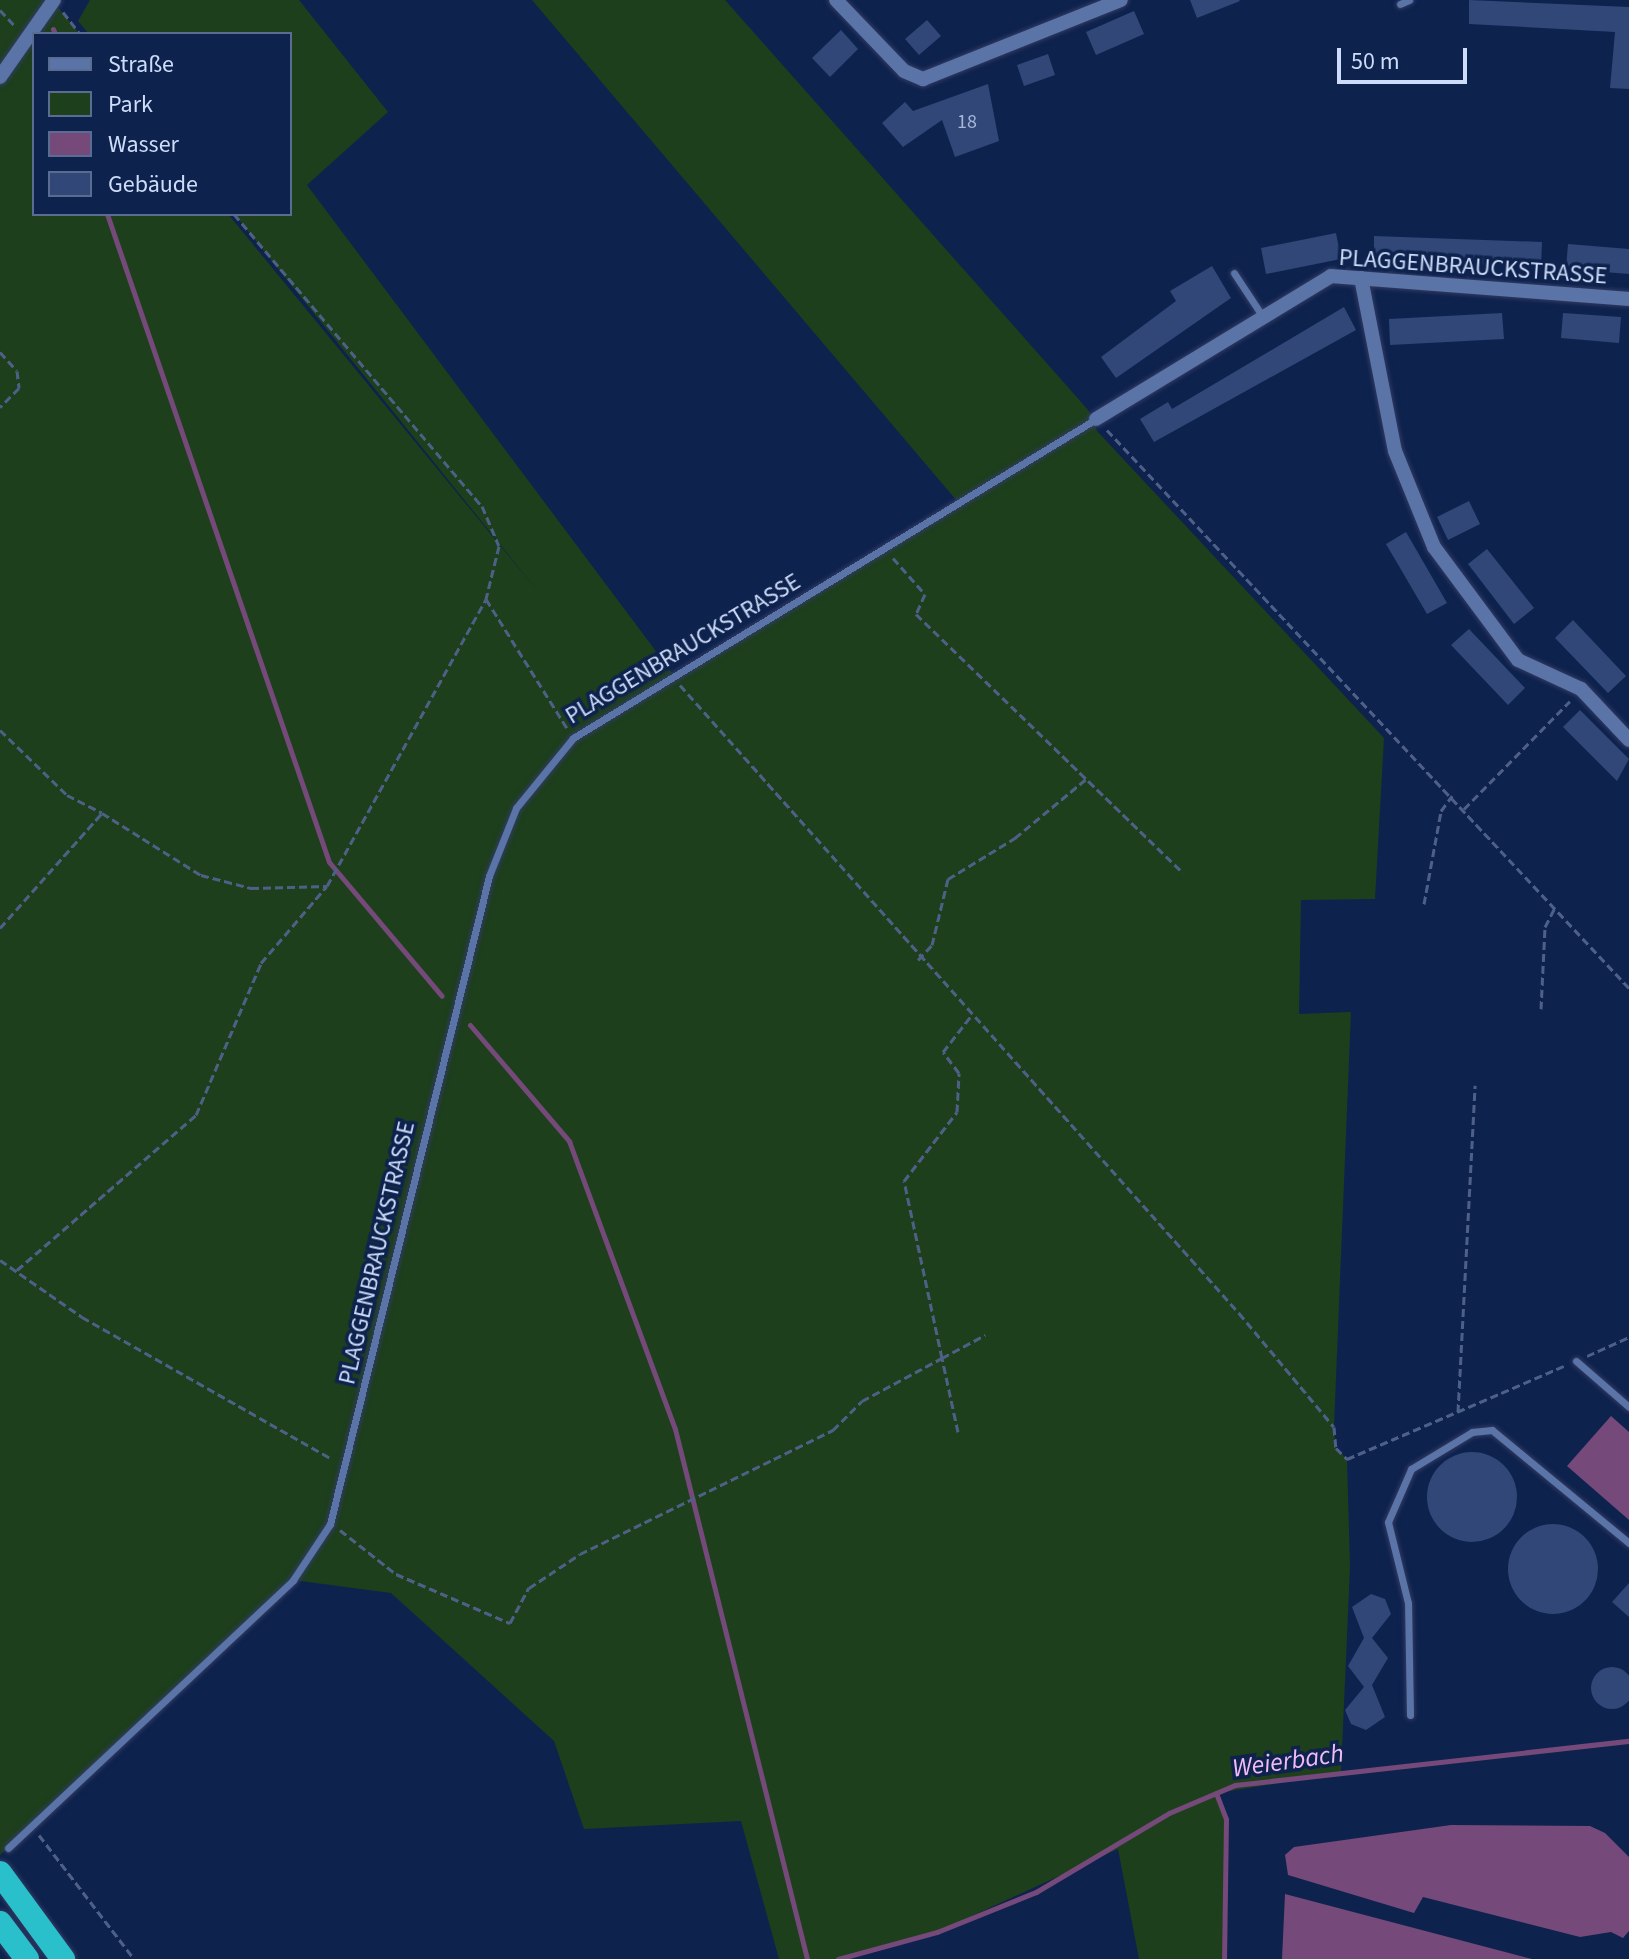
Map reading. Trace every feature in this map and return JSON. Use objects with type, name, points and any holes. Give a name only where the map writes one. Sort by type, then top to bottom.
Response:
[{"type":"highway","points":[[0,1873],[63,1959]]},
{"type":"highway","points":[[0,1923],[27,1959]]},
{"type":"street","points":[[836,0],[904,71],[923,79],[1121,0]]},
{"type":"street","points":[[32,32],[54,1]]},
{"type":"street","points":[[0,77],[32,32]]},
{"type":"street","name":"PLAGGENBRAUCKSTRASSE","points":[[1096,419],[1331,276],[1629,299]]},
{"type":"street","points":[[1361,278],[1395,451],[1434,547],[1518,660],[1581,689],[1629,740]]},
{"type":"lane","points":[[1400,4],[1409,0]]},
{"type":"lane","points":[[1234,273],[1263,317]]},
{"type":"lane","name":"PLAGGENBRAUCKSTRASSE","points":[[8,1848],[293,1580],[330,1524],[349,1469],[489,876],[516,808],[573,738],[888,552],[1096,419]]},
{"type":"lane","points":[[1576,1361],[1629,1407]]},
{"type":"lane","points":[[1410,1715],[1408,1603],[1388,1522],[1411,1469],[1472,1432],[1492,1430],[1629,1543]]},
{"type":"path","points":[[54,1],[78,32]]},
{"type":"path","points":[[0,10],[28,38]]},
{"type":"path","points":[[17,1270],[196,1115],[261,963],[327,886],[486,599],[499,546],[482,506],[236,216]]},
{"type":"path","points":[[0,352],[17,371],[19,388],[0,407]]},
{"type":"path","points":[[1096,419],[1629,988]]},
{"type":"path","points":[[888,552],[925,594],[916,614],[1183,873]]},
{"type":"path","points":[[486,599],[573,738]]},
{"type":"path","points":[[675,679],[918,960],[1334,1427],[1336,1448],[1347,1459],[1629,1337]]},
{"type":"path","points":[[1464,809],[1581,689]]},
{"type":"path","points":[[0,730],[67,795],[102,813],[115,815],[201,875],[251,888],[327,886]]},
{"type":"path","points":[[918,960],[932,945],[948,879],[1015,838],[1086,779]]},
{"type":"path","points":[[1424,904],[1441,811],[1452,796]]},
{"type":"path","points":[[0,928],[102,813]]},
{"type":"path","points":[[1541,1009],[1545,927],[1555,907]]},
{"type":"path","points":[[958,1432],[904,1181],[957,1112],[959,1073],[943,1052],[971,1016]]},
{"type":"path","points":[[1458,1412],[1475,1085]]},
{"type":"path","points":[[0,1260],[82,1317],[349,1469]]},
{"type":"path","points":[[330,1524],[396,1574],[510,1623],[529,1588],[580,1554],[833,1430],[862,1401],[985,1335]]},
{"type":"path","points":[[32,1827],[134,1959]]},
{"type":"green space","points":[[0,0],[52,0],[78,32],[32,32],[32,216],[230,216],[540,594],[236,216],[292,216],[292,32],[87,32],[78,21],[90,0],[299,0],[388,112],[307,185],[673,674],[957,501],[532,0],[725,0],[1089,411],[1097,431],[1384,738],[1375,899],[1301,900],[1299,1014],[1351,1012],[1334,1427],[1336,1448],[1347,1459],[1350,1567],[1341,1773],[1217,1793],[1226,1820],[1224,1959],[1139,1959],[1118,1849],[937,1932],[838,1959],[779,1959],[741,1821],[584,1829],[554,1741],[391,1593],[293,1580],[0,1855]]},
{"type":"water","points":[[1611,1416],[1629,1432],[1629,1520],[1567,1466]]},
{"type":"water","points":[[1451,1825],[1590,1826],[1605,1833],[1629,1857],[1629,1931],[1623,1938],[1611,1932],[1580,1937],[1423,1897],[1414,1913],[1288,1875],[1285,1855],[1294,1847]]},
{"type":"water","points":[[1285,1894],[1532,1959],[1282,1959]]},
{"type":"building","points":[[1190,0],[1239,0],[1240,1],[1197,18]]},
{"type":"building","points":[[1469,0],[1629,7],[1629,89],[1610,88],[1615,32],[1469,24]]},
{"type":"building","points":[[1134,11],[1144,34],[1096,55],[1086,32]]},
{"type":"building","points":[[927,20],[941,36],[919,55],[905,39]]},
{"type":"building","points":[[841,30],[858,49],[830,77],[812,58]]},
{"type":"building","points":[[1048,54],[1055,75],[1024,86],[1017,65]]},
{"type":"building","points":[[988,84],[999,141],[955,157],[942,120],[903,147],[882,123],[905,102],[913,111]]},
{"type":"building","points":[[1336,233],[1341,259],[1266,274],[1261,248]]},
{"type":"building","points":[[1374,236],[1542,242],[1541,266],[1374,262]]},
{"type":"building","points":[[1568,244],[1629,249],[1629,274],[1566,269]]},
{"type":"building","points":[[1212,266],[1231,298],[1116,378],[1101,357],[1176,301],[1170,291]]},
{"type":"building","points":[[1344,307],[1356,330],[1154,442],[1140,419],[1168,402],[1172,409]]},
{"type":"building","points":[[1502,313],[1504,339],[1390,345],[1389,319]]},
{"type":"building","points":[[1563,313],[1621,317],[1619,343],[1561,338]]},
{"type":"building","points":[[1469,501],[1480,524],[1448,540],[1437,517]]},
{"type":"building","points":[[1406,532],[1447,603],[1427,614],[1386,544]]},
{"type":"building","points":[[1487,549],[1534,608],[1514,624],[1468,564]]},
{"type":"building","points":[[1573,620],[1626,676],[1608,693],[1555,638]]},
{"type":"building","points":[[1469,629],[1525,688],[1508,705],[1451,645]]},
{"type":"building","points":[[1580,710],[1629,759],[1617,781],[1563,727]]},
{"type":"building","points":[[1463,1452],[1481,1452],[1497,1459],[1510,1472],[1517,1488],[1517,1506],[1510,1522],[1497,1535],[1481,1542],[1463,1542],[1447,1535],[1434,1522],[1427,1506],[1427,1488],[1434,1472],[1447,1459]]},
{"type":"building","points":[[1544,1524],[1562,1524],[1578,1531],[1591,1544],[1598,1560],[1598,1578],[1591,1594],[1578,1607],[1562,1614],[1544,1614],[1528,1607],[1515,1594],[1508,1578],[1508,1560],[1515,1544],[1528,1531]]},
{"type":"building","points":[[1629,1583],[1629,1617],[1612,1602]]},
{"type":"building","points":[[1371,1594],[1385,1599],[1391,1614],[1372,1638],[1388,1658],[1372,1685],[1385,1717],[1366,1730],[1351,1724],[1345,1710],[1364,1687],[1348,1666],[1364,1638],[1352,1607]]},
{"type":"building","points":[[1612,1667],[1627,1673],[1630,1698],[1627,1703],[1612,1709],[1597,1703],[1591,1688],[1597,1673]]},
{"type":"waterway","points":[[108,216],[329,862],[442,996]]},
{"type":"waterway","points":[[470,1025],[569,1141],[675,1429],[807,1959]]},
{"type":"waterway","name":"Weierbach","points":[[838,1959],[937,1932],[1036,1892],[1169,1813],[1235,1785],[1629,1741]]},
{"type":"waterway","points":[[1216,1793],[1226,1819],[1224,1959]]}]
